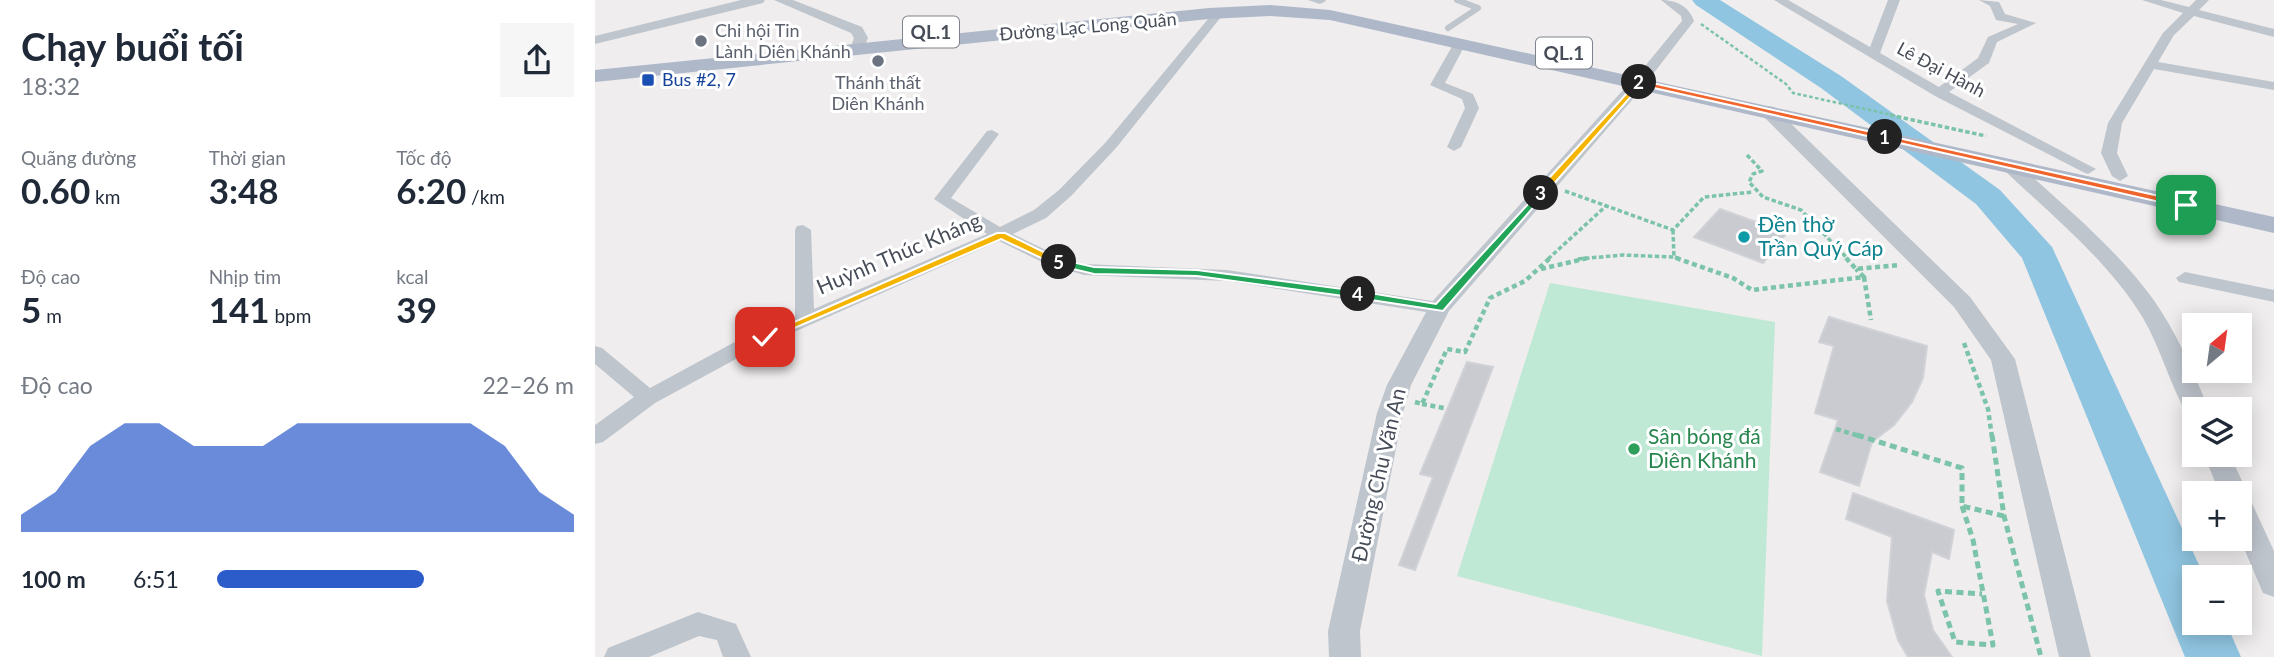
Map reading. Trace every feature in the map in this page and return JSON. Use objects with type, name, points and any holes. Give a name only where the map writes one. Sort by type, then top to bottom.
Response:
[{"type":"main road","name":"Đường Lạc Long Quân","points":[[595,76],[859,43],[1266,0]]},
{"type":"main road","name":"Đường Lạc Long Quân","points":[[1314,0],[1454,36],[1962,148],[2088,169],[2274,210]]},
{"type":"main road","name":"Đường Lạc Long Quân","points":[[595,66],[1272,10],[1311,12],[1454,36]]},
{"type":"main road","name":"Đường Lạc Long Quân","points":[[1643,77],[1768,111],[1825,117]]},
{"type":"main road","name":"Đường Lạc Long Quân","points":[[1962,148],[2009,166],[2274,225]]},
{"type":"street","points":[[595,40],[758,0]]},
{"type":"street","points":[[781,0],[857,30],[859,43]]},
{"type":"street","points":[[1643,77],[1688,21],[1686,14],[1667,0]]},
{"type":"street","name":"Lê Đại Hành","points":[[1780,0],[1940,93],[2088,169]]},
{"type":"street","points":[[1873,55],[1894,0]]},
{"type":"street","points":[[1940,93],[1984,60],[1992,40],[2030,23],[2000,17],[1995,4],[1985,0]]},
{"type":"street","points":[[2148,0],[2274,33]]},
{"type":"street","points":[[2120,176],[2109,153],[2115,123],[2169,33],[2203,0]]},
{"type":"street","name":"Huỳnh Thúc Kháng","points":[[595,436],[649,398],[740,348],[1001,235],[1040,214],[1065,193],[1156,92],[1217,15]]},
{"type":"street","points":[[1454,36],[1437,85],[1468,97],[1472,108],[1454,147]]},
{"type":"street","points":[[2149,64],[2274,86]]},
{"type":"street","name":"Đường Chu Văn An","points":[[1345,657],[1343,631],[1390,413],[1399,385],[1439,308],[1643,77]]},
{"type":"street","points":[[1768,111],[1962,302],[2003,359],[2075,657]]},
{"type":"street","name":"Huỳnh Thúc Kháng","points":[[992,134],[942,198],[1001,235],[1050,259],[1083,269],[1111,272],[1167,270],[1227,276],[1439,308]]},
{"type":"street","points":[[2009,166],[2103,254],[2136,291],[2159,325],[2191,397]]},
{"type":"street","points":[[803,230],[806,319]]},
{"type":"street","points":[[2186,278],[2274,296]]},
{"type":"street","points":[[595,353],[649,398]]},
{"type":"street","points":[[2252,534],[2274,584]]},
{"type":"street","points":[[618,657],[698,624],[727,632],[737,657]]},
{"type":"lane","points":[[1454,36],[1478,8],[1457,0]]},
{"type":"path","points":[[1686,14],[1786,84],[1793,93],[1994,138]]},
{"type":"path","points":[[1747,155],[1762,171],[1753,174],[1749,182],[1753,191],[1770,201],[1796,206],[1864,277],[1871,320]]},
{"type":"path","points":[[1563,190],[1673,230]]},
{"type":"path","points":[[1674,257],[1673,230],[1704,197],[1753,191]]},
{"type":"path","points":[[1422,404],[1447,349],[1465,352],[1490,298],[1525,281],[1605,206]]},
{"type":"path","points":[[1537,270],[1598,254],[1638,253],[1674,257],[1733,278],[1752,290],[1864,277]]},
{"type":"path","points":[[1856,269],[1906,265],[1896,256]]},
{"type":"path","points":[[1962,339],[1988,409],[2004,516],[2041,657]]},
{"type":"path","points":[[1412,402],[1444,408]]},
{"type":"path","points":[[1836,429],[1962,468],[1962,506],[1973,540],[1993,645],[1955,642],[1938,591],[1982,594]]},
{"type":"path","points":[[1962,506],[2004,516]]},
{"type":"green space","name":"Sân bóng đá Diên Khánh","points":[[1550,283],[1775,322],[1762,656],[1457,576]]},
{"type":"building","points":[[1720,209],[1787,233],[1763,263],[1694,237]]},
{"type":"building","points":[[1829,317],[1927,346],[1923,378],[1912,402],[1894,425],[1872,442],[1859,486],[1820,472],[1838,420],[1815,413],[1834,346],[1819,342]]},
{"type":"building","points":[[1467,362],[1493,367],[1415,570],[1399,565],[1433,477],[1420,474]]},
{"type":"building","points":[[1853,493],[1954,530],[1949,559],[1932,552],[1924,595],[1933,630],[1952,657],[1908,657],[1898,640],[1887,601],[1892,537],[1846,519]]},
{"type":"waterway","points":[[1704,0],[1831,82],[1988,197],[2039,255],[2182,584]]},
{"type":"waterway","points":[[2203,635],[2213,657]]},
{"type":"place","name":"Chi hội Tin Lành Diên Khánh","points":[[701,41]]},
{"type":"place","name":"Thánh thất Diên Khánh","points":[[878,61]]},
{"type":"place","name":"Bus #2, 7","points":[[648,80]]},
{"type":"place","name":"Đền thờ Trần Quý Cáp","points":[[1744,237]]},
{"type":"place","name":"Sân bóng đá Diên Khánh","points":[[1634,449]]},
{"type":"route","points":[[765,337],[1001,235],[1050,259],[1094,271],[1167,270],[1227,276],[1439,308],[1639,82],[2186,205]]}]
